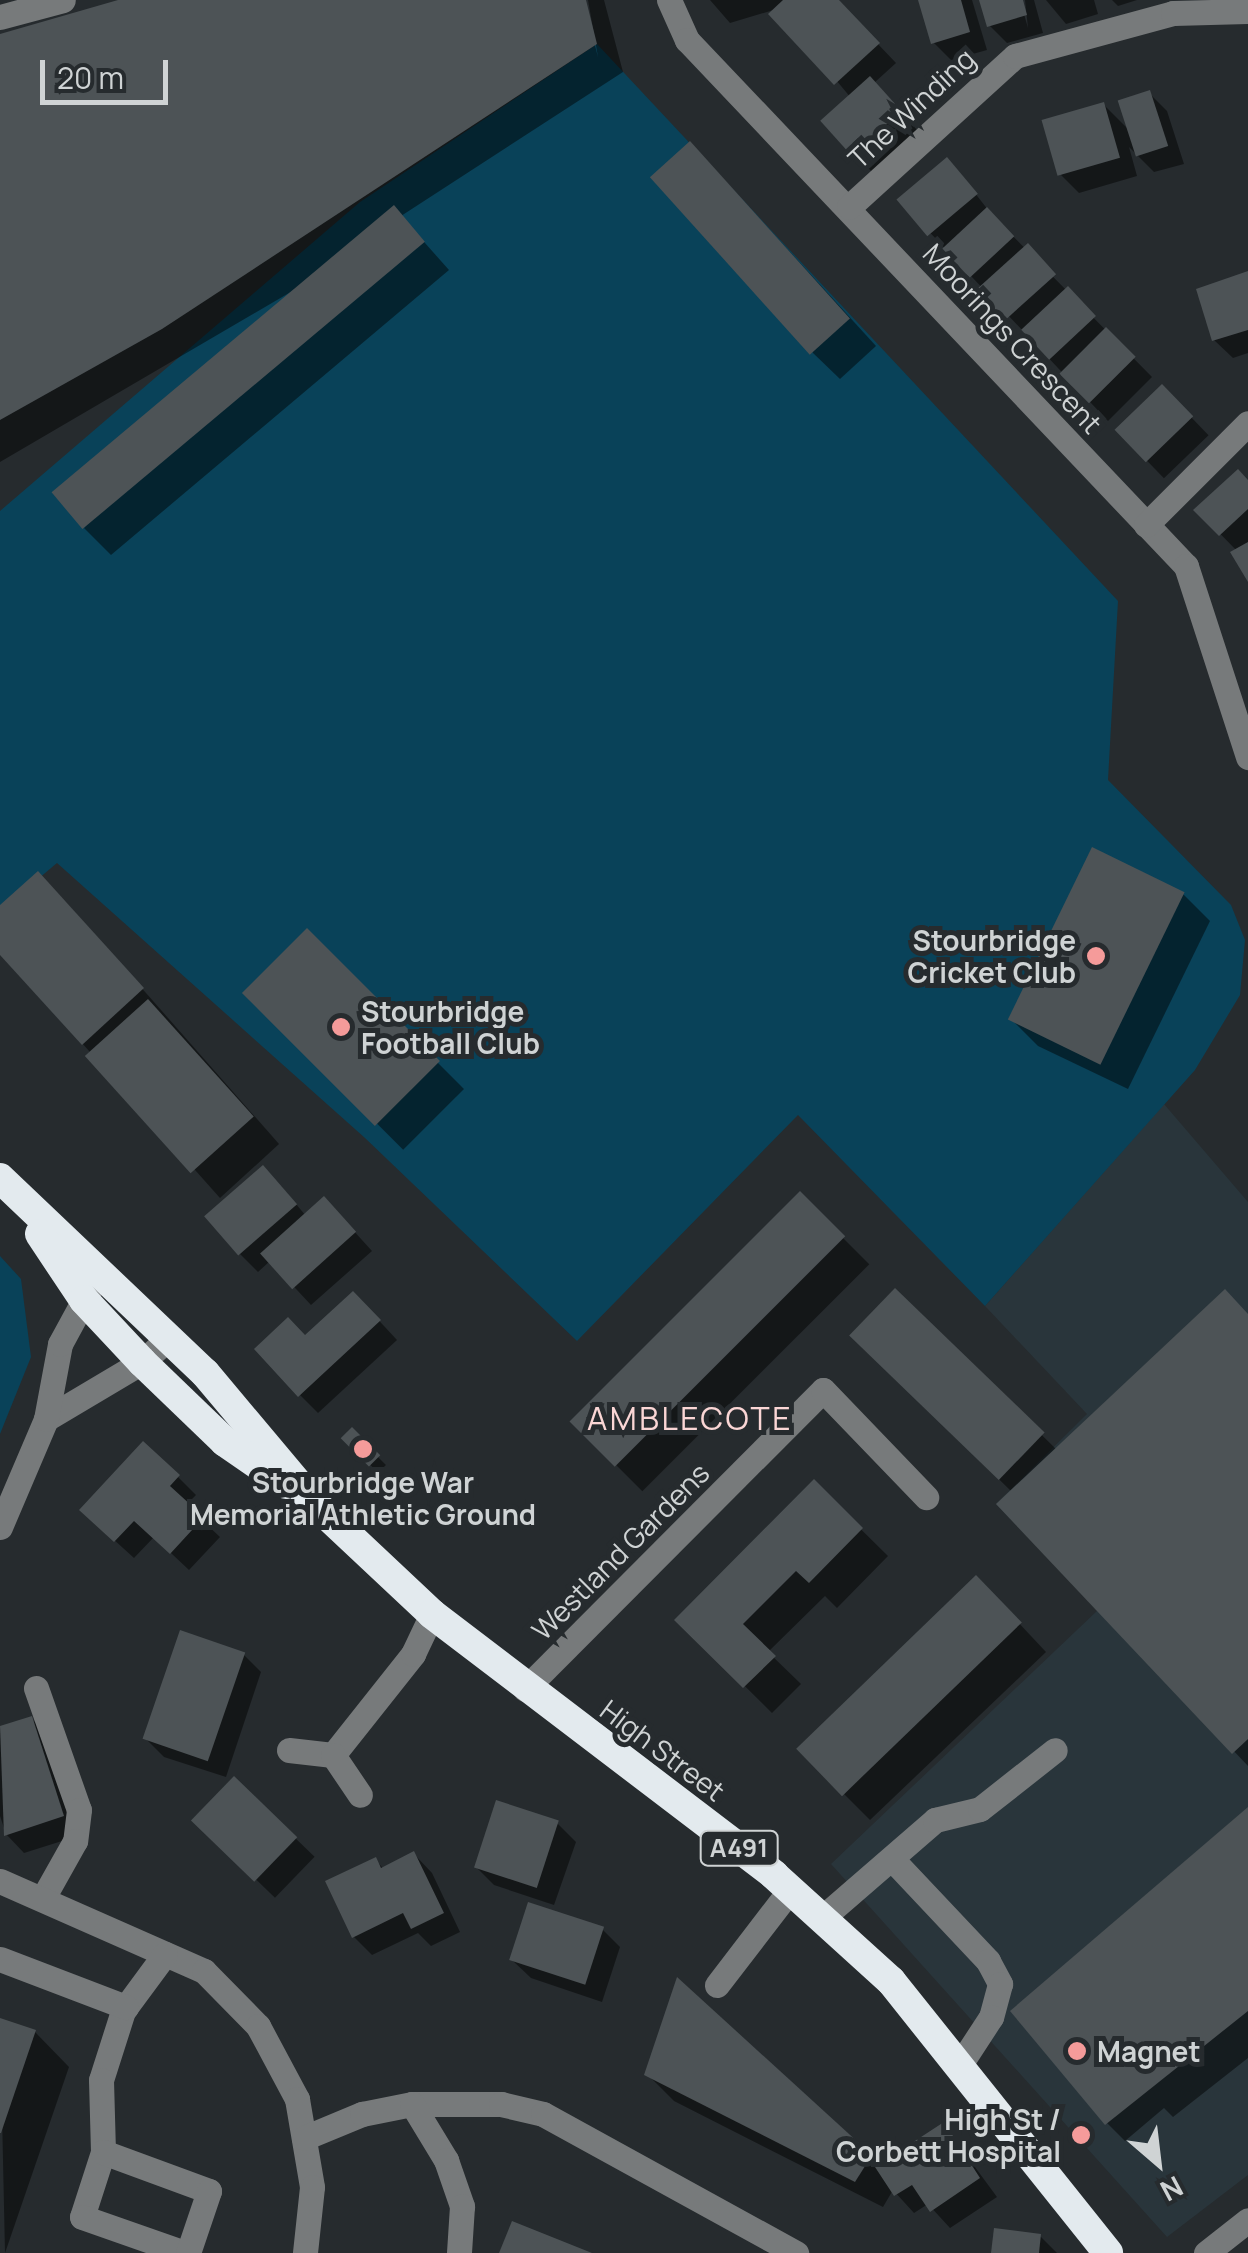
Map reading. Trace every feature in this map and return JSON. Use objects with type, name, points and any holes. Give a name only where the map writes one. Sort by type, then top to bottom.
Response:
[{"type":"highway","name":"High Street","points":[[7,1186],[218,1385],[314,1503],[432,1614],[790,1890],[892,1981],[1108,2253]]},
{"type":"highway","name":"High Street","points":[[7,1186],[84,1300],[142,1362],[225,1442],[314,1503]]},
{"type":"street","points":[[0,16],[63,0]]},
{"type":"street","name":"Moorings Crescent","points":[[669,0],[687,40],[850,206],[1186,566],[1248,757]]},
{"type":"street","name":"The Winding","points":[[850,206],[1015,56],[1173,13],[1248,11]]},
{"type":"street","points":[[1146,525],[1248,423]]},
{"type":"street","points":[[0,1526],[46,1419],[60,1344],[100,1272]]},
{"type":"street","points":[[46,1419],[142,1362],[169,1338]]},
{"type":"street","name":"Westland Gardens","points":[[525,1689],[823,1390],[926,1497]]},
{"type":"street","points":[[334,1755],[413,1654],[432,1614]]},
{"type":"street","points":[[36,1688],[79,1810],[75,1841],[43,1898]]},
{"type":"street","points":[[289,1750],[334,1755]]},
{"type":"street","points":[[822,1918],[935,1820],[980,1809],[1055,1750]]},
{"type":"street","points":[[334,1755],[360,1796]]},
{"type":"street","points":[[892,1859],[988,1960],[1000,1984],[991,2017],[959,2066]]},
{"type":"street","points":[[0,1881],[204,1972],[258,2026],[297,2099],[312,2187],[305,2253]]},
{"type":"street","points":[[718,1986],[790,1890]]},
{"type":"street","points":[[103,2152],[209,2191],[187,2253],[82,2217],[103,2152],[101,2080],[126,2007],[165,1954]]},
{"type":"street","points":[[0,1960],[126,2007]]},
{"type":"street","points":[[304,2138],[412,2104],[501,2104],[543,2114],[796,2253]]},
{"type":"street","points":[[412,2104],[446,2160],[462,2206],[459,2253]]},
{"type":"street","points":[[1206,2253],[1248,2220]]},
{"type":"shaded area","points":[[597,44],[1118,601],[1108,780],[1231,905],[1245,940],[1240,995],[1195,1070],[985,1306],[798,1115],[577,1341],[365,1138],[57,863],[0,911],[0,511],[360,202]]},
{"type":"shaded area","points":[[1164,1104],[1248,1202],[1248,2175],[1167,2237],[831,1864],[1098,1610],[996,1504],[1087,1414],[985,1306]]},
{"type":"shaded area","points":[[0,1256],[21,1279],[31,1357],[0,1434]]},
{"type":"building","points":[[118,0],[586,0],[597,44],[162,329],[0,420],[0,34]]},
{"type":"building","points":[[783,0],[839,0],[880,43],[834,85],[768,14]]},
{"type":"building","points":[[918,0],[961,0],[970,32],[931,44]]},
{"type":"building","points":[[979,0],[1023,0],[1027,15],[987,27]]},
{"type":"building","points":[[870,76],[901,111],[852,156],[820,121]]},
{"type":"building","points":[[1150,90],[1168,146],[1136,157],[1118,101]]},
{"type":"building","points":[[1104,102],[1120,158],[1058,176],[1042,120]]},
{"type":"building","points":[[690,141],[850,319],[810,355],[650,177]]},
{"type":"building","points":[[947,157],[978,194],[927,236],[896,199]]},
{"type":"building","points":[[394,205],[425,242],[82,529],[52,492]]},
{"type":"building","points":[[987,207],[1014,236],[970,278],[942,249]]},
{"type":"building","points":[[1028,243],[1056,274],[1005,320],[977,289]]},
{"type":"building","points":[[1248,271],[1248,330],[1212,341],[1196,289]]},
{"type":"building","points":[[1068,286],[1096,316],[1049,360],[1021,330]]},
{"type":"building","points":[[1106,327],[1136,357],[1089,403],[1059,374]]},
{"type":"building","points":[[1162,384],[1193,416],[1146,462],[1115,430]]},
{"type":"building","points":[[1238,469],[1248,480],[1248,509],[1219,536],[1193,510]]},
{"type":"building","points":[[1248,542],[1248,582],[1230,552]]},
{"type":"building","name":"Stourbridge Cricket Club","points":[[1092,847],[1185,892],[1100,1065],[1008,1020]]},
{"type":"building","points":[[38,871],[144,988],[82,1045],[0,955],[0,905]]},
{"type":"building","name":"Stourbridge Football Club","points":[[307,928],[440,1061],[375,1126],[242,993]]},
{"type":"building","points":[[148,999],[254,1116],[191,1173],[85,1056]]},
{"type":"building","points":[[263,1165],[297,1204],[238,1255],[204,1216]]},
{"type":"building","points":[[800,1191],[845,1236],[615,1467],[569,1422]]},
{"type":"building","points":[[324,1196],[356,1232],[292,1289],[260,1254]]},
{"type":"building","points":[[895,1288],[1045,1432],[999,1480],[849,1335]]},
{"type":"building","points":[[1225,1289],[1248,1314],[1248,1739],[1232,1754],[996,1504]]},
{"type":"building","points":[[353,1291],[381,1320],[298,1397],[254,1349],[288,1317],[305,1335]]},
{"type":"building","name":"Stourbridge War Memorial Athletic Ground","points":[[352,1427],[380,1455],[369,1467],[341,1438]]},
{"type":"building","points":[[143,1441],[180,1475],[170,1486],[204,1517],[170,1554],[134,1521],[114,1542],[79,1510]]},
{"type":"building","points":[[814,1479],[863,1528],[809,1583],[796,1571],[743,1624],[776,1656],[743,1688],[674,1620]]},
{"type":"building","points":[[976,1575],[1022,1622],[842,1796],[796,1749]]},
{"type":"building","points":[[180,1630],[245,1652],[208,1761],[143,1739]]},
{"type":"building","points":[[32,1716],[64,1816],[4,1836],[0,1726]]},
{"type":"building","points":[[234,1776],[297,1837],[254,1882],[191,1821]]},
{"type":"building","points":[[496,1800],[559,1820],[537,1888],[474,1868]]},
{"type":"building","points":[[1248,1807],[1248,2011],[1105,2125],[1010,2011]]},
{"type":"building","points":[[414,1851],[444,1913],[411,1929],[403,1913],[352,1938],[325,1881],[376,1857],[381,1868]]},
{"type":"building","points":[[528,1902],[604,1927],[585,1985],[509,1960]]},
{"type":"building","points":[[677,1977],[872,2155],[855,2182],[644,2075]]},
{"type":"building","points":[[0,2018],[36,2030],[1,2133],[0,2133]]},
{"type":"building","points":[[944,2122],[980,2178],[930,2212],[912,2185],[894,2196],[875,2167]]},
{"type":"building","points":[[512,2221],[592,2253],[499,2253]]},
{"type":"building","points":[[994,2228],[1041,2234],[1039,2253],[991,2253]]},
{"type":"place","name":"Stourbridge Cricket Club","points":[[1096,956]]},
{"type":"place","name":"Stourbridge Football Club","points":[[341,1027]]},
{"type":"place","name":"Stourbridge War Memorial Athletic Ground","points":[[363,1449]]},
{"type":"place","name":"Magnet","points":[[1077,2051]]},
{"type":"place","name":"High St / Corbett Hospital","points":[[1081,2135]]},
{"type":"district","name":"AMBLECOTE","points":[[690,1418]]}]
